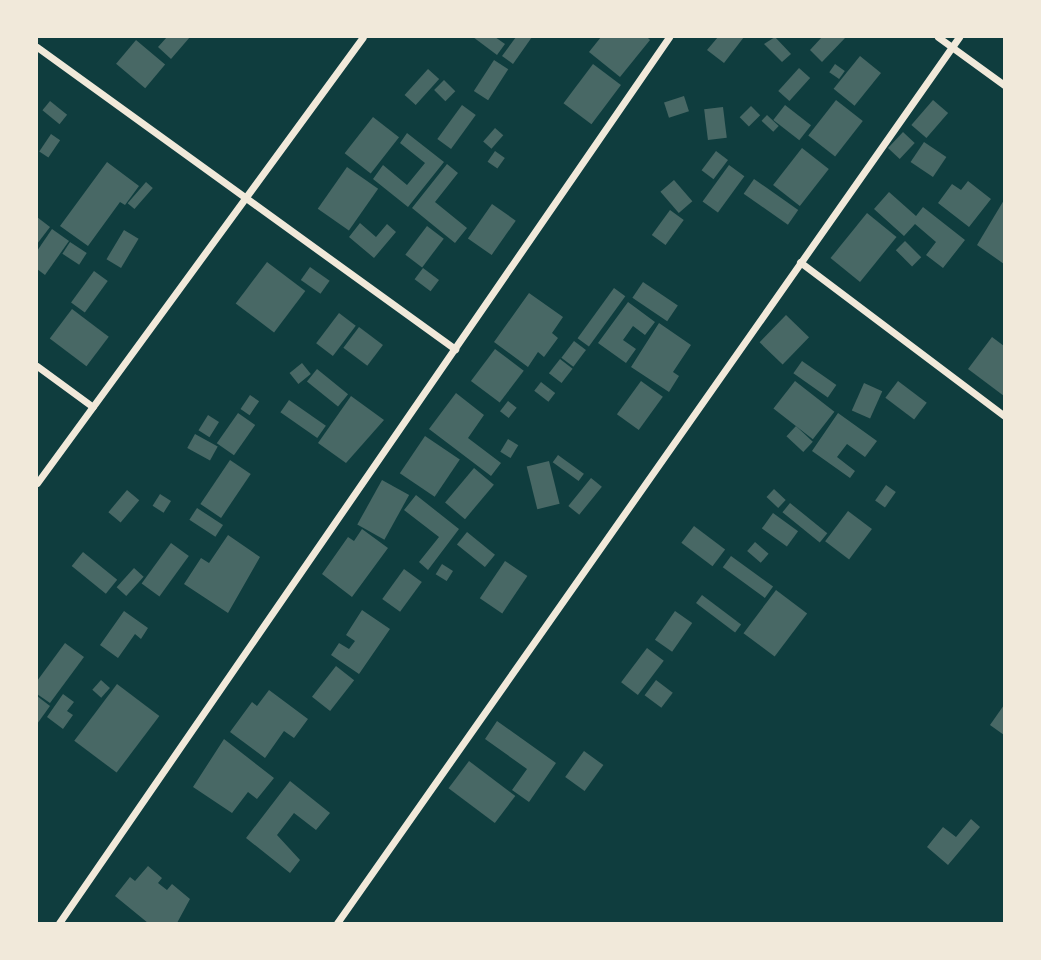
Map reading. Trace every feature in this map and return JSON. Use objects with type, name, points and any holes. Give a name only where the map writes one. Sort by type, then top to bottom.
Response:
[{"type":"street","points":[[37,484],[363,37]]},
{"type":"street","points":[[59,923],[669,37]]},
{"type":"street","points":[[938,37],[1004,85]]},
{"type":"street","points":[[337,923],[959,37]]},
{"type":"street","points":[[37,47],[455,349]]},
{"type":"street","points":[[800,262],[1004,416]]},
{"type":"street","points":[[37,366],[93,407]]},
{"type":"building","points":[[167,37],[190,37],[171,59],[158,47]]},
{"type":"building","points":[[473,37],[495,37],[505,44],[497,55]]},
{"type":"building","points":[[516,37],[532,37],[513,64],[502,56]]},
{"type":"building","points":[[601,37],[647,37],[650,40],[620,77],[589,52]]},
{"type":"building","points":[[718,37],[744,37],[724,63],[707,50]]},
{"type":"building","points":[[775,37],[791,54],[782,62],[764,44]]},
{"type":"building","points":[[822,37],[846,37],[822,62],[810,50]]},
{"type":"building","points":[[136,40],[165,64],[145,88],[116,64]]},
{"type":"building","points":[[860,56],[881,73],[855,106],[834,89]]},
{"type":"building","points":[[494,60],[508,69],[488,100],[474,91]]},
{"type":"building","points":[[593,64],[621,85],[591,124],[564,103]]},
{"type":"building","points":[[835,64],[845,71],[839,79],[829,72]]},
{"type":"building","points":[[799,68],[810,78],[789,101],[778,91]]},
{"type":"building","points":[[428,69],[439,79],[416,105],[405,95]]},
{"type":"building","points":[[444,80],[455,91],[445,101],[434,90]]},
{"type":"building","points":[[684,96],[689,111],[669,118],[664,102]]},
{"type":"building","points":[[836,100],[863,121],[835,156],[808,135]]},
{"type":"building","points":[[933,100],[948,113],[926,138],[911,125]]},
{"type":"building","points":[[50,101],[67,115],[60,124],[42,110]]},
{"type":"building","points":[[462,105],[476,115],[451,149],[437,139]]},
{"type":"building","points":[[785,105],[811,125],[799,140],[773,120]]},
{"type":"building","points":[[751,106],[760,115],[749,127],[740,117]]},
{"type":"building","points":[[723,107],[727,138],[708,140],[704,109]]},
{"type":"building","points":[[767,115],[779,126],[773,132],[762,121]]},
{"type":"building","points":[[373,117],[399,137],[371,174],[345,153]]},
{"type":"building","points":[[495,128],[503,135],[491,149],[483,142]]},
{"type":"building","points":[[903,132],[915,143],[900,159],[888,148]]},
{"type":"building","points":[[407,133],[444,162],[408,207],[373,179],[383,165],[407,185],[425,163],[400,143]]},
{"type":"building","points":[[51,134],[60,140],[48,158],[39,151]]},
{"type":"building","points":[[924,142],[946,157],[933,177],[911,162]]},
{"type":"building","points":[[802,148],[829,169],[800,206],[773,185]]},
{"type":"building","points":[[495,151],[505,158],[497,169],[488,162]]},
{"type":"building","points":[[716,151],[728,160],[714,179],[702,170]]},
{"type":"building","points":[[107,162],[139,186],[125,205],[120,202],[88,246],[60,226]]},
{"type":"building","points":[[447,164],[458,173],[435,202],[467,228],[455,243],[412,208]]},
{"type":"building","points":[[729,165],[744,176],[718,213],[703,201]]},
{"type":"building","points":[[347,167],[378,189],[349,231],[318,209]]},
{"type":"building","points":[[754,179],[798,210],[788,225],[744,194]]},
{"type":"building","points":[[674,180],[692,201],[679,213],[660,192]]},
{"type":"building","points":[[968,181],[991,199],[969,227],[938,203],[952,184],[961,190]]},
{"type":"building","points":[[146,182],[153,188],[134,209],[128,203]]},
{"type":"building","points":[[889,192],[916,216],[923,207],[965,240],[943,268],[926,255],[936,242],[915,224],[904,236],[874,209]]},
{"type":"building","points":[[1004,200],[1004,264],[977,245]]},
{"type":"building","points":[[492,204],[516,221],[492,255],[468,238]]},
{"type":"building","points":[[670,210],[684,220],[666,245],[652,235]]},
{"type":"building","points":[[867,213],[897,237],[860,282],[830,258]]},
{"type":"building","points":[[37,217],[50,227],[37,244]]},
{"type":"building","points":[[360,223],[376,237],[387,224],[396,232],[374,258],[349,237]]},
{"type":"building","points":[[427,226],[444,239],[422,267],[405,255]]},
{"type":"building","points":[[52,229],[69,241],[45,275],[37,269],[37,251]]},
{"type":"building","points":[[124,230],[139,239],[121,268],[106,259]]},
{"type":"building","points":[[905,241],[921,257],[912,266],[896,250]]},
{"type":"building","points":[[70,242],[87,253],[79,265],[62,254]]},
{"type":"building","points":[[267,262],[305,291],[274,332],[236,304]]},
{"type":"building","points":[[310,267],[330,281],[320,294],[301,280]]},
{"type":"building","points":[[423,268],[439,280],[431,291],[415,279]]},
{"type":"building","points":[[94,271],[108,281],[85,313],[71,303]]},
{"type":"building","points":[[643,282],[678,305],[667,321],[632,298]]},
{"type":"building","points":[[614,288],[625,296],[589,346],[578,338]]},
{"type":"building","points":[[529,293],[563,317],[552,333],[558,338],[544,357],[538,352],[528,367],[494,342]]},
{"type":"building","points":[[628,302],[655,322],[645,335],[633,326],[623,340],[636,349],[626,363],[598,343]]},
{"type":"building","points":[[72,309],[109,337],[86,366],[50,339]]},
{"type":"building","points":[[339,313],[356,326],[333,356],[316,343]]},
{"type":"building","points":[[786,315],[809,337],[783,365],[760,342]]},
{"type":"building","points":[[659,323],[691,345],[673,372],[679,376],[669,392],[631,367]]},
{"type":"building","points":[[359,327],[383,345],[367,366],[343,348]]},
{"type":"building","points":[[992,337],[1004,346],[1004,396],[968,369]]},
{"type":"building","points":[[574,341],[586,350],[573,367],[561,358]]},
{"type":"building","points":[[495,349],[524,371],[500,403],[471,381]]},
{"type":"building","points":[[560,359],[573,369],[562,383],[549,373]]},
{"type":"building","points":[[802,361],[836,385],[828,397],[793,373]]},
{"type":"building","points":[[302,363],[311,374],[298,384],[290,373]]},
{"type":"building","points":[[317,369],[348,394],[338,407],[307,381]]},
{"type":"building","points":[[641,381],[663,397],[639,430],[617,414]]},
{"type":"building","points":[[795,381],[834,412],[813,439],[773,409]]},
{"type":"building","points":[[898,381],[927,403],[914,419],[885,398]]},
{"type":"building","points":[[541,382],[555,393],[548,402],[534,391]]},
{"type":"building","points":[[864,383],[882,391],[870,419],[852,410]]},
{"type":"building","points":[[456,393],[484,415],[468,438],[501,463],[491,476],[429,429]]},
{"type":"building","points":[[250,395],[259,401],[250,415],[240,409]]},
{"type":"building","points":[[351,396],[384,420],[346,463],[318,443]]},
{"type":"building","points":[[289,400],[326,426],[317,438],[280,412]]},
{"type":"building","points":[[508,401],[517,408],[509,418],[500,411]]},
{"type":"building","points":[[238,413],[255,425],[234,455],[217,443]]},
{"type":"building","points":[[838,413],[877,441],[865,457],[847,444],[837,457],[855,471],[850,478],[812,451]]},
{"type":"building","points":[[208,415],[219,422],[209,437],[198,430]]},
{"type":"building","points":[[796,426],[813,442],[803,452],[786,436]]},
{"type":"building","points":[[195,434],[218,447],[210,461],[187,448]]},
{"type":"building","points":[[425,436],[460,459],[435,497],[400,473]]},
{"type":"building","points":[[508,439],[518,445],[511,458],[500,452]]},
{"type":"building","points":[[558,455],[584,474],[579,481],[553,462]]},
{"type":"building","points":[[230,460],[251,474],[221,518],[200,504]]},
{"type":"building","points":[[549,461],[560,504],[537,509],[527,467]]},
{"type":"building","points":[[474,468],[494,485],[465,519],[445,502]]},
{"type":"building","points":[[591,478],[602,487],[579,515],[568,506]]},
{"type":"building","points":[[382,480],[409,495],[384,540],[357,525]]},
{"type":"building","points":[[886,485],[896,492],[885,507],[875,501]]},
{"type":"building","points":[[774,489],[786,500],[778,508],[766,497]]},
{"type":"building","points":[[127,490],[139,500],[121,522],[108,512]]},
{"type":"building","points":[[160,494],[171,501],[164,513],[153,506]]},
{"type":"building","points":[[416,495],[459,529],[428,570],[419,562],[439,537],[404,510]]},
{"type":"building","points":[[790,503],[827,533],[820,543],[782,512]]},
{"type":"building","points":[[197,508],[223,525],[215,537],[189,520]]},
{"type":"building","points":[[848,511],[872,529],[849,559],[825,541]]},
{"type":"building","points":[[773,513],[798,531],[787,547],[762,528]]},
{"type":"building","points":[[694,526],[725,549],[713,566],[681,543]]},
{"type":"building","points":[[362,529],[388,548],[352,597],[322,574],[348,537],[354,541]]},
{"type":"building","points":[[467,532],[495,555],[485,567],[457,544]]},
{"type":"building","points":[[228,535],[260,557],[228,613],[184,584],[201,558],[209,563]]},
{"type":"building","points":[[755,542],[769,554],[761,563],[747,551]]},
{"type":"building","points":[[171,543],[189,556],[159,596],[142,583]]},
{"type":"building","points":[[83,552],[117,580],[106,594],[72,566]]},
{"type":"building","points":[[731,556],[773,587],[765,598],[723,567]]},
{"type":"building","points":[[505,561],[527,576],[502,613],[480,598]]},
{"type":"building","points":[[442,564],[453,571],[447,581],[436,574]]},
{"type":"building","points":[[134,568],[144,577],[126,596],[117,587]]},
{"type":"building","points":[[404,569],[422,582],[400,612],[382,599]]},
{"type":"building","points":[[776,590],[807,613],[775,657],[744,633]]},
{"type":"building","points":[[702,595],[741,624],[735,632],[696,603]]},
{"type":"building","points":[[362,610],[390,629],[359,674],[331,655],[339,643],[349,649],[355,641],[346,635]]},
{"type":"building","points":[[124,611],[148,628],[141,639],[135,634],[118,658],[100,645]]},
{"type":"building","points":[[675,611],[692,623],[672,652],[655,640]]},
{"type":"building","points":[[65,643],[84,657],[50,703],[37,694],[37,681]]},
{"type":"building","points":[[647,648],[664,661],[638,695],[621,682]]},
{"type":"building","points":[[336,666],[354,680],[330,711],[312,697]]},
{"type":"building","points":[[101,680],[110,688],[101,698],[92,690]]},
{"type":"building","points":[[656,680],[673,693],[661,708],[645,695]]},
{"type":"building","points":[[117,684],[159,716],[117,773],[74,741]]},
{"type":"building","points":[[269,690],[308,719],[294,738],[284,731],[265,758],[230,732],[252,702],[257,706]]},
{"type":"building","points":[[63,694],[74,702],[67,711],[73,715],[63,729],[47,717]]},
{"type":"building","points":[[37,696],[50,706],[37,724]]},
{"type":"building","points":[[1004,705],[1004,735],[990,725]]},
{"type":"building","points":[[497,721],[556,763],[529,802],[512,790],[527,769],[485,739]]},
{"type":"building","points":[[224,739],[274,778],[257,799],[248,792],[232,813],[193,787]]},
{"type":"building","points":[[584,751],[603,765],[585,791],[565,777]]},
{"type":"building","points":[[469,761],[515,796],[495,823],[449,788]]},
{"type":"building","points":[[290,781],[330,813],[316,830],[294,813],[277,835],[300,860],[290,873],[246,838]]},
{"type":"building","points":[[971,819],[980,827],[948,865],[927,847],[943,827],[956,837]]},
{"type":"building","points":[[148,866],[162,878],[158,883],[167,890],[172,884],[190,899],[177,923],[148,923],[115,896],[130,877],[135,881]]}]
